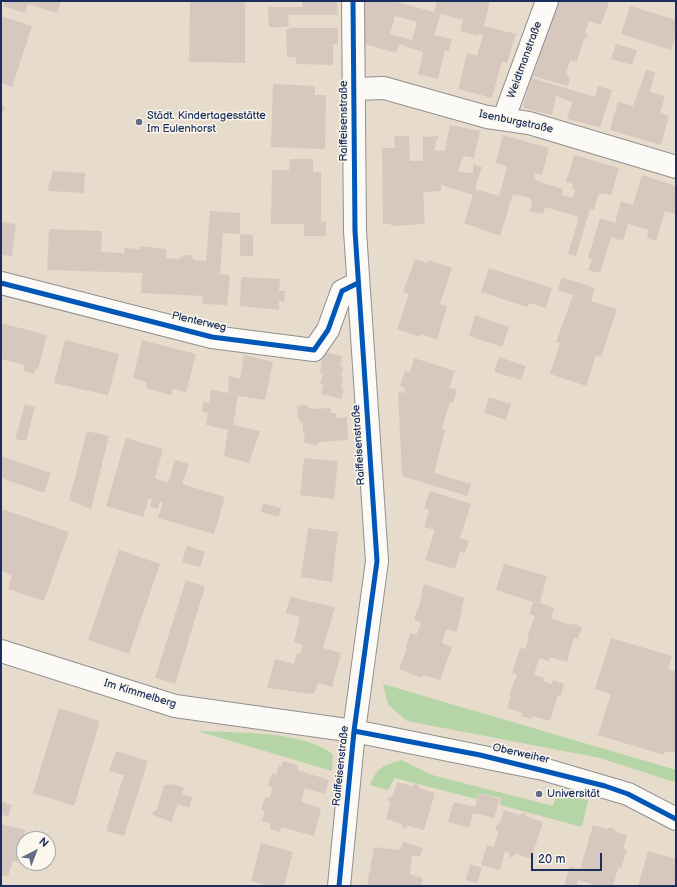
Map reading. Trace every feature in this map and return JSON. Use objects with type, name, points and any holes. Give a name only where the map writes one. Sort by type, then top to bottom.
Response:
[{"type":"street","name":"Raiffeisenstraße","points":[[339,886],[354,731],[377,561],[355,231],[353,1]]},
{"type":"street","name":"Weidtmanstraße","points":[[504,118],[547,1]]},
{"type":"street","name":"Isenburgstraße","points":[[354,89],[384,88],[486,117],[504,118],[529,123],[676,167]]},
{"type":"street","name":"Plenterweg","points":[[1,283],[212,336],[314,350],[328,330],[342,291],[358,283]]},
{"type":"street","name":"Im Kimmelberg","points":[[2,657],[174,706],[354,731]]},
{"type":"street","name":"Oberweiher","points":[[354,731],[480,755],[605,786],[628,794],[676,819]]},
{"type":"green space","points":[[383,684],[676,770],[676,778],[674,782],[600,758],[407,721],[388,705]]},
{"type":"green space","points":[[197,731],[268,734],[304,741],[320,746],[333,754],[332,771]]},
{"type":"green space","points":[[401,760],[432,775],[553,806],[557,794],[588,800],[582,827],[500,805],[501,798],[479,793],[476,799],[395,778],[388,790],[370,785],[379,770]]},
{"type":"building","points":[[5,1],[61,1],[57,13],[28,4],[25,13],[3,6]]},
{"type":"building","points":[[190,1],[245,1],[245,63],[189,62]]},
{"type":"building","points":[[302,1],[337,1],[338,15],[288,15],[289,26],[269,27],[268,7],[302,7]]},
{"type":"building","points":[[364,1],[393,1],[434,12],[437,1],[490,1],[484,26],[516,34],[507,63],[502,61],[492,98],[458,89],[467,53],[477,56],[483,35],[479,33],[478,36],[460,31],[463,20],[441,14],[434,35],[452,39],[449,51],[445,50],[438,79],[418,74],[423,52],[399,44],[396,53],[365,44]],"holes":[[[395,16],[417,22],[412,40],[390,34]]]},
{"type":"building","points":[[558,1],[609,2],[601,25],[589,21],[585,33],[588,34],[587,39],[584,38],[577,62],[570,60],[566,74],[570,78],[568,86],[533,76]]},
{"type":"building","points":[[630,6],[676,20],[676,34],[671,50],[621,34]]},
{"type":"building","points":[[1,16],[32,26],[12,87],[1,83]]},
{"type":"building","points":[[290,28],[338,28],[338,44],[333,44],[333,65],[296,64],[296,57],[287,57],[286,30]]},
{"type":"building","points":[[616,44],[637,50],[632,65],[611,59]]},
{"type":"building","points":[[646,70],[655,72],[650,92],[665,96],[660,113],[669,116],[661,145],[610,130],[618,101],[633,106]]},
{"type":"building","points":[[532,78],[595,97],[598,86],[612,90],[600,127],[567,119],[572,102],[556,96],[552,115],[524,108],[523,105]]},
{"type":"building","points":[[273,84],[315,86],[315,95],[326,95],[325,149],[271,147]]},
{"type":"building","points":[[1,105],[5,107],[1,118]]},
{"type":"building","points":[[450,125],[480,131],[474,158],[463,156],[458,172],[473,173],[473,164],[482,167],[475,189],[499,196],[507,166],[496,163],[503,135],[549,148],[542,175],[535,173],[534,176],[537,181],[563,189],[562,195],[573,198],[575,190],[572,189],[573,184],[566,182],[574,155],[619,168],[611,195],[603,193],[598,195],[594,210],[590,209],[576,256],[568,254],[579,217],[545,207],[543,214],[529,211],[532,203],[530,198],[513,194],[500,236],[464,223],[473,195],[441,185],[441,191],[423,192],[425,224],[391,226],[391,224],[383,224],[382,148],[395,148],[394,136],[409,136],[410,161],[423,161],[423,137],[438,136],[434,150],[445,151]]},
{"type":"building","points":[[290,159],[313,159],[313,172],[321,172],[321,222],[326,221],[326,236],[304,236],[304,224],[271,224],[272,170],[289,170]]},
{"type":"building","points":[[53,171],[85,173],[84,193],[47,191]]},
{"type":"building","points":[[642,175],[676,186],[676,214],[665,211],[656,241],[647,238],[649,230],[628,224],[623,241],[611,237],[600,273],[588,270],[592,259],[588,258],[600,218],[615,223],[621,201],[633,205]]},
{"type":"building","points":[[210,211],[240,213],[240,234],[223,233],[220,274],[230,275],[227,305],[202,304],[203,296],[141,293],[142,273],[47,270],[49,229],[102,231],[101,252],[124,253],[125,248],[140,249],[140,246],[166,249],[166,258],[179,259],[184,255],[190,255],[195,260],[206,261]]},
{"type":"building","points":[[1,222],[16,224],[12,256],[1,255]]},
{"type":"building","points":[[240,234],[253,235],[253,256],[240,256]]},
{"type":"building","points":[[415,259],[428,263],[429,260],[452,268],[440,304],[447,306],[437,340],[421,334],[420,337],[397,329],[409,294],[403,292]]},
{"type":"building","points":[[489,268],[552,288],[546,308],[529,303],[527,307],[481,292]]},
{"type":"building","points":[[241,277],[280,279],[279,291],[285,291],[284,302],[279,301],[279,310],[240,306]]},
{"type":"building","points":[[562,277],[595,288],[591,301],[617,309],[601,357],[596,356],[586,386],[550,374],[560,343],[556,342],[573,295],[558,290]]},
{"type":"building","points":[[475,315],[509,327],[502,347],[469,336]]},
{"type":"building","points":[[1,323],[47,335],[38,369],[36,368],[34,374],[23,371],[25,365],[1,359]]},
{"type":"building","points":[[65,340],[119,354],[107,399],[107,395],[54,383]]},
{"type":"building","points":[[142,340],[196,354],[186,392],[172,389],[171,395],[146,388],[147,382],[133,378]]},
{"type":"building","points":[[323,352],[342,356],[340,366],[343,367],[341,377],[343,378],[341,388],[344,389],[341,399],[321,394],[323,384],[320,384],[323,373],[320,373]]},
{"type":"building","points":[[244,355],[273,362],[265,400],[238,396],[233,425],[260,431],[249,463],[224,456],[228,430],[206,425],[208,413],[202,412],[203,402],[209,403],[211,390],[228,393],[229,376],[240,379]]},
{"type":"building","points":[[499,357],[526,366],[521,380],[494,372]]},
{"type":"building","points":[[414,358],[455,371],[449,388],[457,390],[453,403],[450,402],[442,429],[445,430],[434,473],[471,484],[467,496],[402,476],[398,392],[404,393],[405,388],[400,386],[405,371],[410,372]]},
{"type":"building","points":[[489,397],[511,404],[506,420],[484,413]]},
{"type":"building","points":[[25,404],[35,407],[26,441],[15,439]]},
{"type":"building","points":[[306,405],[311,409],[331,408],[331,413],[336,413],[336,418],[347,417],[348,440],[318,442],[317,446],[303,442],[305,432],[303,433],[303,423],[298,419],[297,406]]},
{"type":"building","points":[[87,431],[109,436],[91,509],[69,500]]},
{"type":"building","points":[[126,438],[163,449],[155,478],[168,483],[175,460],[189,464],[182,484],[225,497],[214,534],[158,518],[163,502],[160,501],[158,509],[150,506],[152,499],[149,498],[143,517],[106,506]]},
{"type":"building","points":[[1,456],[51,473],[44,493],[1,478]]},
{"type":"building","points":[[304,458],[338,461],[334,499],[300,495]]},
{"type":"building","points":[[430,491],[471,504],[460,538],[469,541],[465,553],[460,552],[455,569],[425,560],[435,530],[424,527],[429,510],[424,508]]},
{"type":"building","points":[[263,503],[281,508],[279,517],[261,512]]},
{"type":"building","points":[[2,509],[69,532],[44,601],[8,589],[12,575],[1,571]]},
{"type":"building","points":[[308,528],[338,532],[332,582],[301,577]]},
{"type":"building","points":[[187,546],[205,552],[200,567],[182,562]]},
{"type":"building","points":[[119,550],[160,564],[129,654],[88,640]]},
{"type":"building","points":[[504,564],[547,576],[540,603],[554,608],[551,618],[569,625],[570,623],[582,627],[578,639],[574,637],[567,662],[550,657],[549,661],[539,658],[534,675],[544,678],[543,681],[552,684],[553,680],[564,684],[561,696],[558,695],[550,721],[533,716],[532,719],[521,716],[522,713],[507,708],[511,695],[509,695],[517,675],[512,673],[520,648],[525,649],[529,637],[527,636],[535,616],[529,614],[533,602],[496,590]]},
{"type":"building","points":[[186,580],[205,587],[175,684],[155,678]]},
{"type":"building","points":[[424,584],[464,598],[457,632],[446,629],[442,643],[452,647],[440,680],[423,675],[422,678],[399,669],[405,655],[410,633],[416,635],[419,629],[421,622],[414,620],[418,606],[419,607]]},
{"type":"building","points":[[290,597],[335,607],[323,648],[341,653],[332,687],[318,683],[315,692],[312,694],[267,688],[275,659],[294,664],[297,653],[300,654],[303,645],[294,642],[300,617],[286,613]]},
{"type":"building","points":[[611,638],[672,656],[668,669],[676,671],[676,752],[665,752],[664,755],[598,735],[611,694],[595,689]]},
{"type":"building","points":[[59,708],[100,721],[74,806],[33,793]]},
{"type":"building","points":[[116,751],[148,761],[124,836],[106,831],[124,775],[109,771]]},
{"type":"building","points":[[283,761],[298,765],[297,770],[329,780],[325,794],[305,788],[301,802],[321,808],[314,836],[281,827],[280,832],[270,829],[271,824],[262,821],[265,811],[261,810],[265,797],[269,798],[271,793],[272,788],[268,786],[272,773],[276,775],[279,765],[282,766]]},
{"type":"building","points":[[397,782],[412,786],[417,783],[419,788],[435,793],[424,830],[409,826],[404,829],[401,824],[386,819],[390,804],[387,799],[393,795]]},
{"type":"building","points":[[172,784],[184,788],[182,794],[192,797],[189,808],[178,804],[171,822],[151,814],[157,809],[164,785]]},
{"type":"building","points":[[479,793],[500,799],[494,818],[473,813],[469,828],[448,822],[454,802],[475,807]]},
{"type":"building","points":[[1,801],[12,805],[8,817],[1,814]]},
{"type":"building","points":[[504,810],[519,815],[524,812],[527,817],[543,822],[531,859],[516,854],[511,858],[508,852],[505,851],[500,870],[481,865],[487,845],[494,847],[498,833],[495,826],[500,823]]},
{"type":"building","points":[[1,824],[25,830],[16,831],[16,862],[13,861],[8,876],[3,875],[1,882]]},
{"type":"building","points":[[593,825],[606,829],[612,827],[616,832],[627,835],[623,849],[627,850],[621,868],[618,868],[613,886],[598,886],[578,880],[576,886],[564,886],[570,866],[580,869]]},
{"type":"building","points":[[403,842],[423,848],[420,857],[412,855],[410,874],[423,878],[421,886],[367,886],[374,847],[400,850]]},
{"type":"building","points":[[261,843],[293,852],[284,886],[272,886],[251,881]]},
{"type":"building","points":[[648,851],[676,859],[676,886],[638,886]]},
{"type":"building","points":[[470,864],[482,868],[477,883],[466,880]]},
{"type":"cycle path","points":[[339,886],[354,731],[377,561],[355,231],[353,1]]},
{"type":"cycle path","points":[[1,283],[212,337],[314,350],[328,330],[342,291],[358,283]]},
{"type":"cycle path","points":[[354,731],[480,755],[605,786],[628,794],[676,819]]},
{"type":"place","name":"Städt. Kindertagesstätte Im Eulenhorst","points":[[139,122]]},
{"type":"place","name":"Universität","points":[[539,794]]}]
